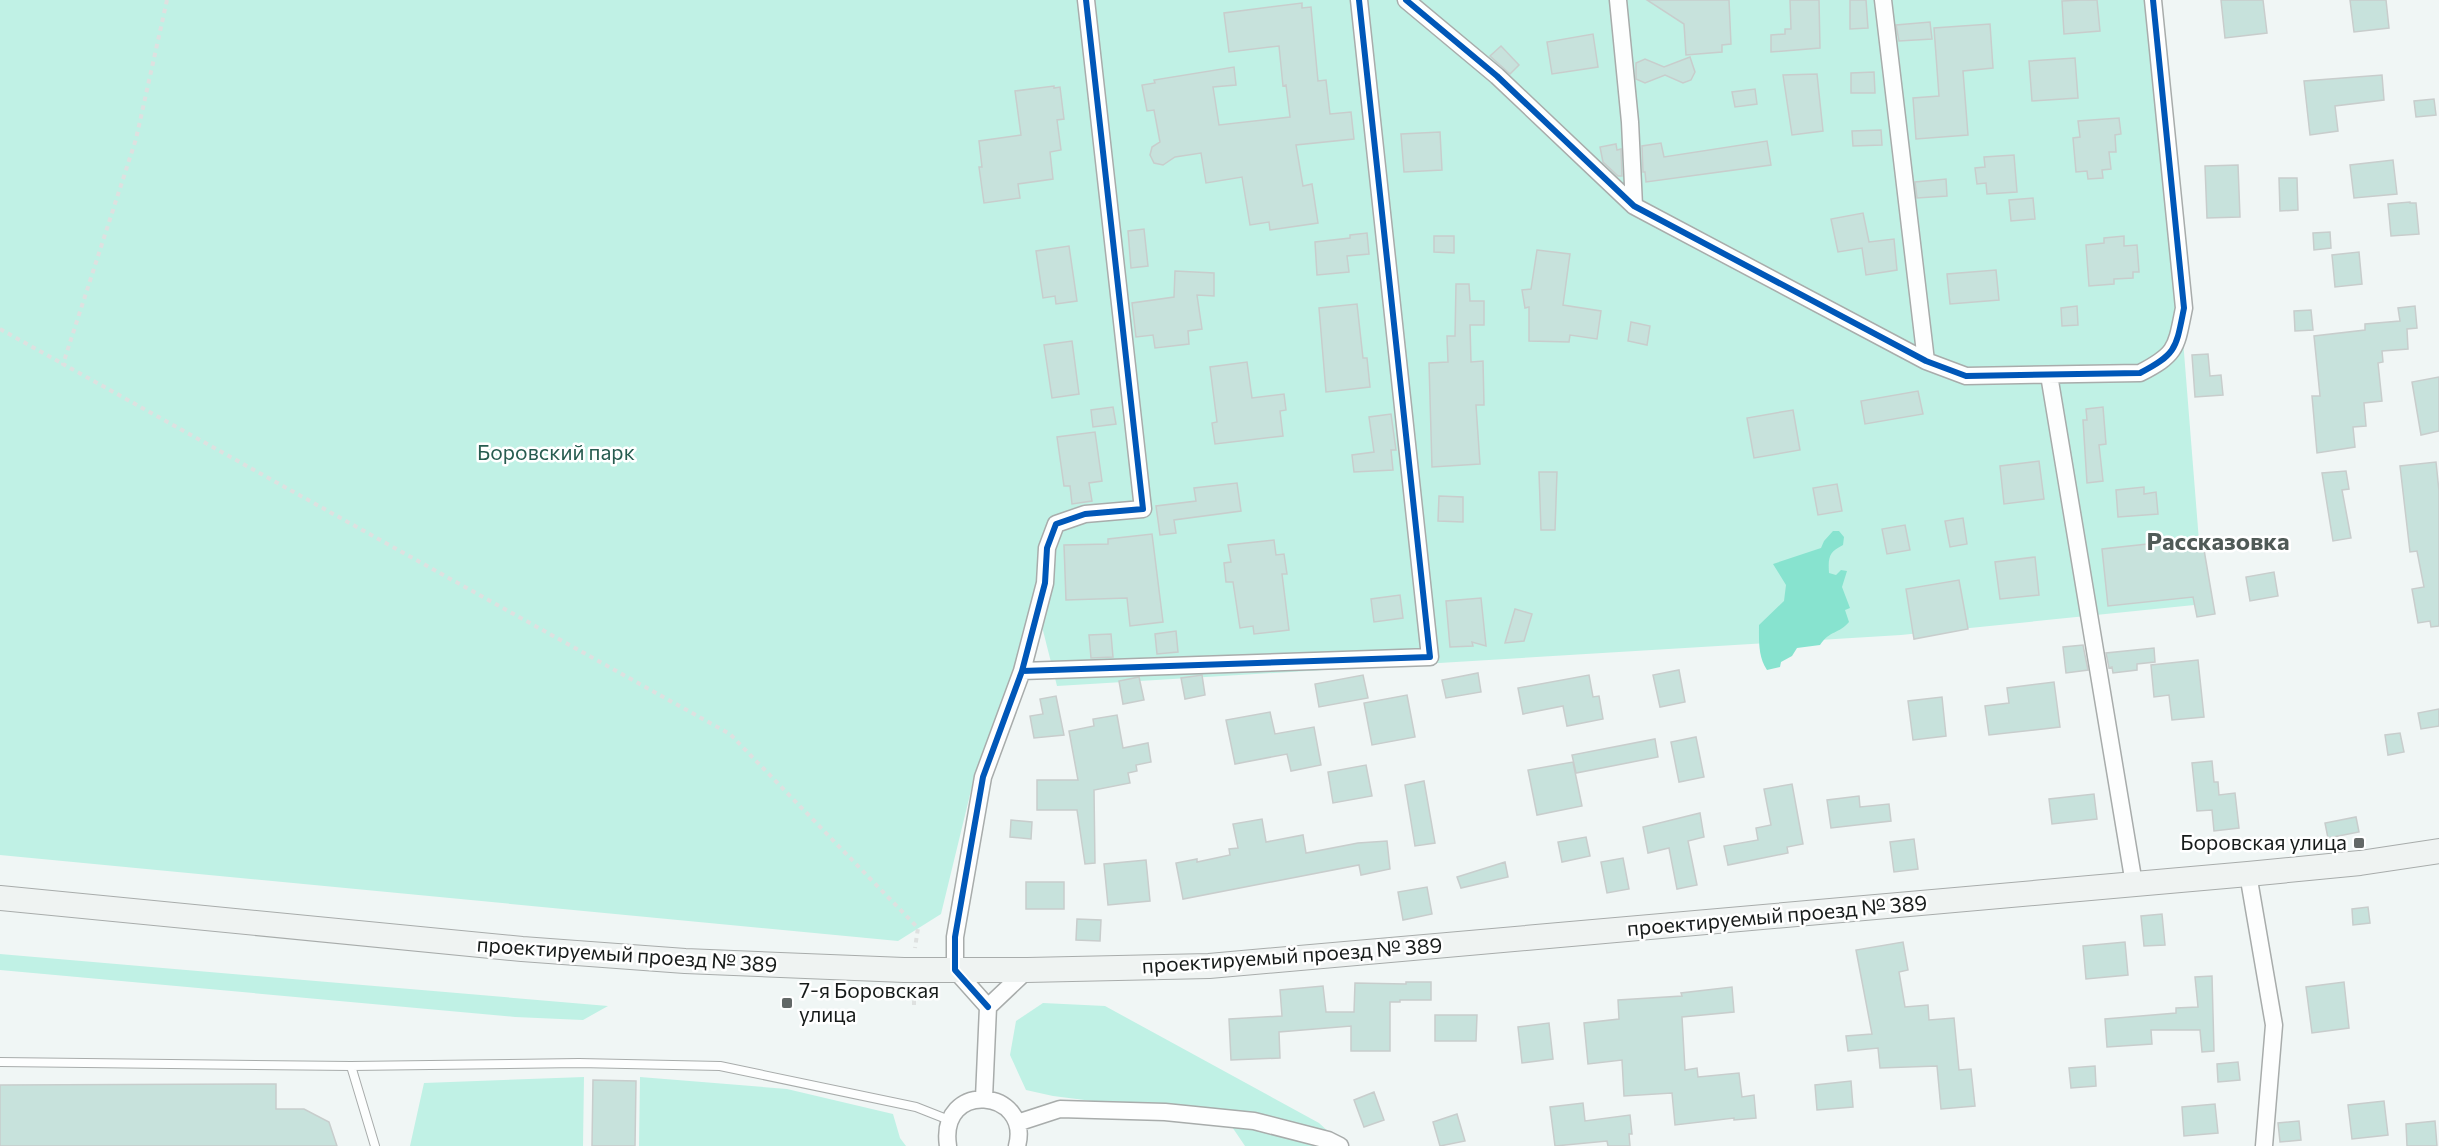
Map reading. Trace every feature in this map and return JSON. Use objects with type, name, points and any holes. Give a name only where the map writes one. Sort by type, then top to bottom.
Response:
[{"type":"main road","name":"проектируемый проезд № 389","points":[[0,898],[545,951],[788,967],[1027,970],[1209,966],[2248,874],[2360,863],[2439,851]]},
{"type":"street","points":[[984,1098],[988,1007],[956,970],[955,937],[983,777],[1022,671],[1045,583],[1047,548],[1056,524],[1085,514],[1143,509],[1086,0]]},
{"type":"street","points":[[1022,671],[1430,657],[1359,0]]},
{"type":"street","points":[[1406,0],[1497,76],[1634,206],[1926,361],[1966,376],[2140,372],[2165,360],[2177,343],[2184,308],[2153,0]]},
{"type":"street","points":[[1618,0],[1630,122],[1634,206]]},
{"type":"street","points":[[1883,0],[1926,361]]},
{"type":"street","points":[[2049,375],[2134,884]]},
{"type":"street","points":[[2248,874],[2274,1025],[2264,1146]]},
{"type":"street","points":[[988,1007],[1027,970]]},
{"type":"street","points":[[948,1146],[946,1134],[949,1120],[957,1108],[970,1101],[984,1098],[998,1102],[1010,1110],[1017,1123],[1019,1137],[1017,1146]]},
{"type":"street","points":[[1017,1123],[1060,1109],[1165,1112],[1254,1121],[1328,1140],[1340,1146]]},
{"type":"lane","points":[[0,1062],[351,1066],[579,1063],[720,1066],[916,1107],[949,1120]]},
{"type":"lane","points":[[351,1066],[375,1146]]},
{"type":"path","points":[[63,364],[136,139],[166,0]]},
{"type":"path","points":[[0,329],[730,734],[918,928],[915,938]]},
{"type":"green space","name":"Боровский парк","points":[[0,0],[2156,0],[2204,604],[1901,635],[1057,686],[1034,595],[1028,635],[975,774],[941,914],[898,941],[0,855]]},
{"type":"green space","points":[[0,954],[608,1006],[583,1020],[515,1017],[0,970]]},
{"type":"green space","points":[[1043,1003],[1105,1006],[1319,1123],[1344,1146],[1245,1146],[1226,1118],[1053,1096],[1026,1090],[1010,1055],[1016,1021]]},
{"type":"green space","points":[[584,1077],[583,1146],[410,1146],[424,1083]]},
{"type":"green space","points":[[640,1077],[787,1089],[893,1114],[900,1138],[906,1146],[639,1146]]},
{"type":"shaded area","points":[[1833,531],[1839,531],[1844,537],[1843,545],[1830,556],[1829,573],[1836,575],[1841,570],[1847,571],[1842,587],[1850,608],[1845,610],[1849,622],[1842,629],[1827,637],[1820,645],[1797,648],[1792,656],[1781,662],[1780,667],[1767,670],[1759,643],[1759,625],[1784,601],[1786,585],[1773,564],[1821,548]]},
{"type":"building","points":[[1647,0],[1729,0],[1731,44],[1722,45],[1722,52],[1686,55],[1684,24]]},
{"type":"building","points":[[1790,0],[1819,0],[1820,48],[1771,52],[1771,35],[1785,34],[1785,29],[1791,29]]},
{"type":"building","points":[[1850,0],[1866,0],[1868,28],[1850,29]]},
{"type":"building","points":[[2097,0],[2100,31],[2064,34],[2062,1]]},
{"type":"building","points":[[2221,0],[2263,0],[2267,33],[2225,38]]},
{"type":"building","points":[[2350,0],[2386,0],[2389,28],[2354,32]]},
{"type":"building","points":[[1302,3],[1302,8],[1311,7],[1318,81],[1326,80],[1330,114],[1351,112],[1354,139],[1296,145],[1303,186],[1312,184],[1318,223],[1270,230],[1269,222],[1250,225],[1242,177],[1206,183],[1201,153],[1175,157],[1163,165],[1154,163],[1150,155],[1152,147],[1160,142],[1154,110],[1147,111],[1142,85],[1155,83],[1154,80],[1234,67],[1236,85],[1213,87],[1219,125],[1290,117],[1286,85],[1283,86],[1279,46],[1229,52],[1224,13]]},
{"type":"building","points":[[1930,22],[1932,39],[1899,41],[1896,25]]},
{"type":"building","points":[[1990,24],[1993,68],[1963,71],[1968,135],[1916,139],[1913,98],[1939,96],[1934,28]]},
{"type":"building","points":[[1593,34],[1598,67],[1552,74],[1547,42]]},
{"type":"building","points":[[1501,46],[1519,65],[1510,74],[1490,56]]},
{"type":"building","points":[[1690,57],[1695,72],[1691,80],[1683,83],[1665,75],[1645,83],[1636,79],[1636,63],[1645,59],[1664,67]]},
{"type":"building","points":[[2075,58],[2078,98],[2032,101],[2029,61]]},
{"type":"building","points":[[1874,72],[1875,93],[1851,93],[1851,73]]},
{"type":"building","points":[[1817,74],[1823,131],[1792,135],[1783,75]]},
{"type":"building","points":[[2382,75],[2384,100],[2335,106],[2338,131],[2310,135],[2304,81]]},
{"type":"building","points":[[1054,86],[1054,88],[1060,87],[1064,119],[1057,120],[1061,150],[1050,152],[1053,179],[1018,184],[1020,198],[984,203],[979,167],[982,167],[979,141],[1021,135],[1015,91]]},
{"type":"building","points":[[1755,89],[1757,104],[1735,107],[1732,92]]},
{"type":"building","points":[[2434,99],[2436,115],[2416,117],[2414,101]]},
{"type":"building","points":[[2119,118],[2121,134],[2115,135],[2116,152],[2109,152],[2111,169],[2102,170],[2103,178],[2088,179],[2087,171],[2076,172],[2073,138],[2080,137],[2078,121]]},
{"type":"building","points":[[1881,130],[1882,145],[1853,146],[1852,131]]},
{"type":"building","points":[[1440,132],[1442,170],[1404,172],[1401,134]]},
{"type":"building","points":[[1767,141],[1771,165],[1646,182],[1645,172],[1643,172],[1642,146],[1661,143],[1664,157]]},
{"type":"building","points":[[1616,144],[1617,150],[1621,149],[1622,176],[1618,176],[1603,162],[1600,147]]},
{"type":"building","points":[[2014,155],[2017,192],[1987,194],[1986,183],[1977,184],[1975,168],[1985,167],[1984,157]]},
{"type":"building","points":[[2393,160],[2397,194],[2354,198],[2350,165]]},
{"type":"building","points":[[2238,165],[2240,217],[2207,218],[2205,166]]},
{"type":"building","points":[[2279,178],[2297,178],[2298,210],[2280,211]]},
{"type":"building","points":[[1946,179],[1947,196],[1917,198],[1915,182]]},
{"type":"building","points":[[2033,198],[2035,219],[2011,221],[2009,200]]},
{"type":"building","points":[[2416,203],[2419,234],[2391,236],[2388,204]]},
{"type":"building","points":[[1863,213],[1869,242],[1894,239],[1897,270],[1866,275],[1862,248],[1838,252],[1831,219]]},
{"type":"building","points":[[1144,229],[1148,266],[1131,268],[1128,231]]},
{"type":"building","points":[[2330,232],[2331,248],[2314,250],[2313,233]]},
{"type":"building","points":[[1367,233],[1369,254],[1347,256],[1349,272],[1317,275],[1315,242],[1350,238],[1350,235]]},
{"type":"building","points":[[1434,236],[1454,236],[1454,253],[1434,252]]},
{"type":"building","points":[[2124,236],[2124,246],[2137,245],[2139,272],[2133,272],[2133,278],[2114,279],[2114,284],[2089,286],[2086,245],[2104,243],[2104,238]]},
{"type":"building","points":[[1069,246],[1077,301],[1056,304],[1055,296],[1043,298],[1036,251]]},
{"type":"building","points":[[1537,250],[1570,254],[1563,305],[1601,311],[1597,339],[1570,335],[1569,342],[1529,341],[1529,307],[1525,308],[1522,290],[1531,289]]},
{"type":"building","points":[[2359,252],[2362,284],[2335,287],[2332,255]]},
{"type":"building","points":[[1996,270],[1999,300],[1950,304],[1947,274]]},
{"type":"building","points":[[1175,271],[1214,273],[1214,296],[1197,295],[1202,329],[1188,331],[1189,344],[1155,348],[1153,335],[1136,337],[1132,303],[1174,297]]},
{"type":"building","points":[[1456,284],[1469,284],[1470,301],[1484,301],[1484,325],[1470,325],[1471,362],[1483,361],[1484,405],[1476,405],[1480,464],[1432,467],[1429,363],[1448,362],[1447,336],[1455,336]]},
{"type":"building","points":[[1357,304],[1363,358],[1367,358],[1370,387],[1326,392],[1319,308]]},
{"type":"building","points":[[2077,306],[2078,325],[2062,326],[2061,308]]},
{"type":"building","points":[[2415,306],[2417,328],[2407,329],[2408,349],[2382,351],[2383,362],[2378,363],[2382,401],[2364,403],[2366,426],[2353,427],[2355,447],[2317,453],[2312,396],[2320,396],[2314,336],[2365,330],[2365,324],[2400,321],[2398,308]]},
{"type":"building","points":[[2311,310],[2313,330],[2295,331],[2294,311]]},
{"type":"building","points":[[1631,322],[1650,326],[1647,345],[1628,341]]},
{"type":"building","points":[[1072,341],[1079,394],[1052,398],[1044,345]]},
{"type":"building","points":[[2208,354],[2210,376],[2221,375],[2223,395],[2195,397],[2192,355]]},
{"type":"building","points":[[1247,362],[1252,398],[1284,394],[1286,410],[1280,411],[1283,436],[1215,444],[1212,423],[1217,422],[1210,367]]},
{"type":"building","points":[[2439,377],[2439,431],[2421,435],[2412,382]]},
{"type":"building","points":[[1918,391],[1923,414],[1865,424],[1861,401]]},
{"type":"building","points":[[1113,407],[1116,424],[1093,427],[1091,410]]},
{"type":"building","points":[[2103,407],[2106,444],[2099,445],[2103,481],[2087,483],[2083,420],[2087,420],[2086,409]]},
{"type":"building","points":[[1793,410],[1800,450],[1754,458],[1747,418]]},
{"type":"building","points":[[1391,414],[1396,450],[1391,450],[1393,470],[1354,472],[1352,455],[1374,452],[1369,417]]},
{"type":"building","points":[[1095,432],[1102,481],[1089,483],[1092,501],[1072,504],[1070,486],[1064,486],[1057,437]]},
{"type":"building","points":[[2039,461],[2044,499],[2004,504],[2000,466]]},
{"type":"building","points":[[2436,462],[2439,491],[2439,626],[2431,627],[2430,621],[2418,623],[2412,589],[2424,587],[2417,551],[2410,552],[2400,466]]},
{"type":"building","points":[[2346,471],[2349,489],[2342,490],[2351,538],[2333,541],[2322,473]]},
{"type":"building","points":[[1539,472],[1557,472],[1555,530],[1541,530]]},
{"type":"building","points":[[1237,483],[1241,511],[1174,520],[1176,533],[1160,535],[1156,506],[1196,501],[1194,488]]},
{"type":"building","points":[[1837,484],[1842,511],[1818,515],[1813,488]]},
{"type":"building","points":[[2144,487],[2144,494],[2156,492],[2158,514],[2118,517],[2116,490]]},
{"type":"building","points":[[1439,496],[1463,497],[1463,522],[1438,521]]},
{"type":"building","points":[[1963,518],[1967,544],[1950,547],[1945,521]]},
{"type":"building","points":[[1905,525],[1910,550],[1887,554],[1882,529]]},
{"type":"building","points":[[1152,534],[1163,622],[1130,626],[1127,598],[1066,600],[1064,545],[1108,544],[1108,539]]},
{"type":"building","points":[[2202,538],[2215,614],[2197,617],[2193,597],[2108,606],[2102,549]]},
{"type":"building","points":[[1274,540],[1276,555],[1284,554],[1287,574],[1282,574],[1289,630],[1254,634],[1253,626],[1240,628],[1233,582],[1226,582],[1224,563],[1231,562],[1228,545]]},
{"type":"building","points":[[2035,557],[2039,595],[2000,599],[1995,562]]},
{"type":"building","points":[[2274,572],[2278,596],[2250,601],[2246,577]]},
{"type":"building","points":[[1959,580],[1968,629],[1914,639],[1906,589]]},
{"type":"building","points":[[1400,595],[1403,618],[1374,622],[1371,599]]},
{"type":"building","points":[[1481,598],[1486,646],[1472,642],[1473,646],[1450,647],[1446,601]]},
{"type":"building","points":[[1515,609],[1532,614],[1524,641],[1505,643]]},
{"type":"building","points":[[1176,631],[1178,652],[1157,654],[1155,634]]},
{"type":"building","points":[[1111,634],[1113,657],[1091,658],[1089,635]]},
{"type":"building","points":[[2083,645],[2088,670],[2066,673],[2063,647]]},
{"type":"building","points":[[2154,648],[2155,662],[2137,664],[2137,670],[2113,673],[2112,667],[2109,668],[2106,653]]},
{"type":"building","points":[[2198,660],[2204,717],[2172,720],[2169,695],[2154,697],[2151,665]]},
{"type":"building","points":[[1679,670],[1685,702],[1660,707],[1653,675]]},
{"type":"building","points":[[1478,673],[1481,692],[1446,698],[1442,680]]},
{"type":"building","points":[[1202,675],[1205,695],[1185,699],[1181,678]]},
{"type":"building","points":[[1363,675],[1368,698],[1319,707],[1315,684]]},
{"type":"building","points":[[1589,675],[1593,697],[1599,696],[1603,719],[1567,726],[1563,706],[1523,714],[1518,688]]},
{"type":"building","points":[[1139,677],[1144,700],[1123,704],[1119,681]]},
{"type":"building","points":[[2054,682],[2060,727],[1989,735],[1985,706],[2009,703],[2007,688]]},
{"type":"building","points":[[1407,695],[1415,737],[1372,745],[1364,703]]},
{"type":"building","points":[[1056,696],[1064,735],[1034,738],[1030,716],[1043,714],[1040,699]]},
{"type":"building","points":[[1942,697],[1946,736],[1913,740],[1908,701]]},
{"type":"building","points":[[2439,709],[2439,726],[2421,729],[2418,713]]},
{"type":"building","points":[[1270,712],[1275,734],[1314,727],[1321,765],[1291,771],[1287,754],[1235,764],[1226,720]]},
{"type":"building","points":[[1117,715],[1123,748],[1148,743],[1151,762],[1136,765],[1137,771],[1128,773],[1130,783],[1094,790],[1095,863],[1085,864],[1077,810],[1037,810],[1037,780],[1078,780],[1069,731],[1094,726],[1093,719]]},
{"type":"building","points":[[2400,733],[2404,752],[2388,755],[2385,735]]},
{"type":"building","points":[[1696,737],[1704,777],[1679,782],[1671,742]]},
{"type":"building","points":[[1655,739],[1658,757],[1576,773],[1572,755]]},
{"type":"building","points":[[2212,761],[2214,782],[2218,782],[2219,795],[2235,793],[2239,828],[2214,831],[2212,810],[2197,811],[2192,763]]},
{"type":"building","points":[[1573,762],[1582,806],[1537,815],[1528,770]]},
{"type":"building","points":[[1366,765],[1372,796],[1333,803],[1328,772]]},
{"type":"building","points":[[1424,781],[1435,843],[1415,846],[1405,785]]},
{"type":"building","points":[[1792,784],[1803,844],[1787,847],[1788,853],[1728,865],[1724,846],[1758,840],[1756,828],[1771,825],[1764,789]]},
{"type":"building","points":[[2094,794],[2097,819],[2052,824],[2049,799]]},
{"type":"building","points":[[1859,796],[1860,807],[1889,804],[1891,821],[1831,828],[1827,800]]},
{"type":"building","points":[[1700,813],[1704,837],[1688,841],[1697,885],[1677,889],[1669,848],[1648,853],[1643,827]]},
{"type":"building","points":[[2356,817],[2359,832],[2328,838],[2325,823]]},
{"type":"building","points":[[1262,819],[1266,842],[1303,835],[1306,853],[1358,843],[1387,841],[1390,869],[1361,875],[1359,865],[1183,899],[1176,863],[1197,859],[1197,862],[1230,855],[1229,849],[1238,848],[1233,824]]},
{"type":"building","points":[[1011,820],[1032,822],[1031,839],[1010,837]]},
{"type":"building","points":[[1586,837],[1590,856],[1562,862],[1558,842]]},
{"type":"building","points":[[1914,839],[1918,869],[1894,872],[1890,842]]},
{"type":"building","points":[[1623,858],[1629,889],[1607,893],[1601,862]]},
{"type":"building","points":[[1146,860],[1150,901],[1108,905],[1104,864]]},
{"type":"building","points":[[1505,862],[1508,877],[1461,888],[1457,877]]},
{"type":"building","points":[[1026,882],[1064,882],[1064,909],[1026,909]]},
{"type":"building","points":[[1427,887],[1432,914],[1403,920],[1398,892]]},
{"type":"building","points":[[2368,907],[2370,923],[2353,925],[2352,909]]},
{"type":"building","points":[[2162,914],[2165,945],[2144,946],[2141,916]]},
{"type":"building","points":[[1077,919],[1101,920],[1100,941],[1076,940]]},
{"type":"building","points":[[1903,942],[1908,970],[1899,972],[1905,1007],[1928,1005],[1929,1020],[1954,1018],[1959,1070],[1971,1069],[1975,1106],[1941,1109],[1937,1066],[1880,1068],[1878,1048],[1848,1051],[1846,1036],[1872,1034],[1856,950]]},
{"type":"building","points":[[2125,942],[2128,975],[2086,979],[2083,946]]},
{"type":"building","points":[[2212,976],[2214,1051],[2202,1052],[2200,1030],[2151,1030],[2152,1044],[2107,1047],[2105,1019],[2176,1013],[2176,1008],[2198,1007],[2195,977]]},
{"type":"building","points":[[1406,982],[1431,982],[1431,1000],[1390,1002],[1390,1051],[1351,1051],[1351,1026],[1279,1032],[1280,1058],[1231,1060],[1229,1019],[1282,1016],[1280,990],[1323,986],[1326,1012],[1354,1012],[1355,983],[1406,984]]},
{"type":"building","points":[[2344,982],[2349,1028],[2312,1033],[2306,987]]},
{"type":"building","points":[[1732,987],[1734,1012],[1682,1017],[1685,1070],[1697,1068],[1698,1077],[1739,1073],[1742,1097],[1754,1095],[1756,1118],[1734,1120],[1734,1118],[1675,1125],[1672,1093],[1624,1096],[1622,1060],[1588,1064],[1584,1023],[1619,1019],[1618,1000],[1682,996],[1681,993]]},
{"type":"building","points":[[1435,1015],[1477,1015],[1476,1041],[1435,1041]]},
{"type":"building","points":[[1549,1023],[1553,1059],[1522,1063],[1518,1027]]},
{"type":"building","points":[[2238,1062],[2240,1080],[2218,1082],[2217,1064]]},
{"type":"building","points":[[2095,1066],[2096,1086],[2071,1088],[2069,1068]]},
{"type":"building","points":[[593,1080],[636,1081],[635,1146],[592,1146]]},
{"type":"building","points":[[1851,1081],[1853,1107],[1817,1110],[1815,1085]]},
{"type":"building","points":[[276,1084],[276,1109],[304,1109],[329,1122],[337,1146],[0,1146],[0,1085]]},
{"type":"building","points":[[1374,1092],[1384,1120],[1364,1127],[1354,1100]]},
{"type":"building","points":[[2384,1101],[2388,1135],[2352,1139],[2348,1105]]},
{"type":"building","points":[[1583,1103],[1585,1121],[1630,1115],[1632,1134],[1629,1134],[1630,1146],[1608,1146],[1607,1141],[1555,1146],[1550,1107]]},
{"type":"building","points":[[2215,1104],[2218,1133],[2184,1136],[2182,1107]]},
{"type":"building","points":[[1457,1114],[1465,1141],[1440,1146],[1433,1122]]},
{"type":"building","points":[[2299,1121],[2301,1140],[2280,1142],[2278,1123]]},
{"type":"building","points":[[2435,1121],[2437,1146],[2407,1146],[2406,1124]]},
{"type":"cycle path","points":[[1022,671],[1045,583],[1047,548],[1056,524],[1085,514],[1143,509],[1086,0]]},
{"type":"cycle path","points":[[988,1007],[955,970],[955,937],[983,777],[1022,671],[1430,657],[1359,0]]},
{"type":"cycle path","points":[[1406,0],[1497,76],[1634,206],[1926,361],[1966,376],[2140,373],[2168,355],[2173,348],[2184,308],[2153,0]]},
{"type":"place","name":"Боровская улица","points":[[2359,843]]},
{"type":"place","name":"7-я Боровская улица","points":[[787,1003]]},
{"type":"district","name":"Рассказовка","points":[[2218,542]]}]
